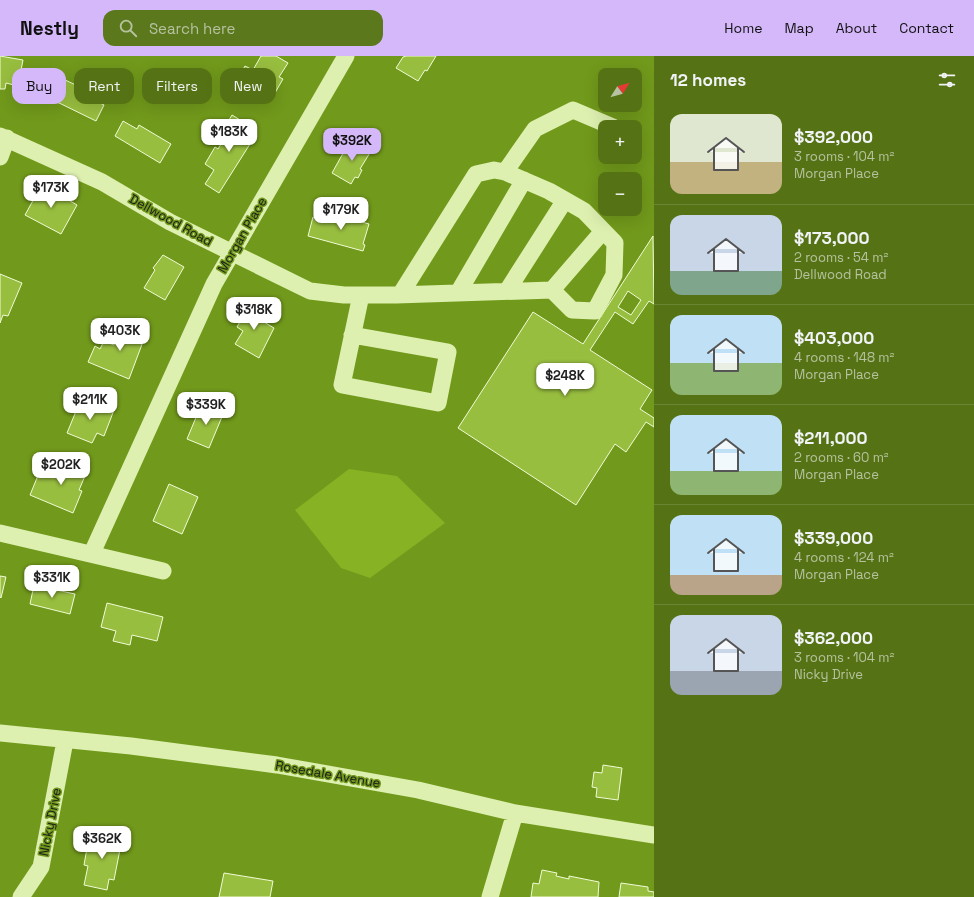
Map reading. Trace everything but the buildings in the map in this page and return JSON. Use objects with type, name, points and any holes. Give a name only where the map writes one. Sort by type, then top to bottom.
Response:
[{"type":"street","name":"Morgan Place","points":[[92,553],[214,284],[346,56]]},
{"type":"street","points":[[505,172],[535,130],[573,110],[598,121]]},
{"type":"street","name":"Dellwood Road","points":[[3,137],[102,182],[170,222],[310,291],[344,295],[400,295],[552,290]]},
{"type":"street","points":[[0,157],[3,137]]},
{"type":"street","points":[[400,295],[476,174],[494,170],[505,172],[565,200],[584,212],[603,231],[615,243],[614,275],[595,311],[572,310],[552,290],[603,231]]},
{"type":"street","points":[[458,293],[524,180]]},
{"type":"street","points":[[507,291],[565,200]]},
{"type":"street","points":[[352,335],[448,352],[438,403],[342,385],[352,335],[361,295]]},
{"type":"street","points":[[0,533],[92,553],[163,571]]},
{"type":"street","name":"Rosedale Avenue","points":[[0,732],[65,741],[131,746],[277,765],[418,790],[515,813],[654,835]]},
{"type":"street","name":"Nicky Drive","points":[[21,897],[41,867],[65,741]]},
{"type":"street","points":[[490,897],[515,813]]},
{"type":"green space","points":[[349,469],[397,476],[445,523],[370,578],[341,568],[295,510]]}]
